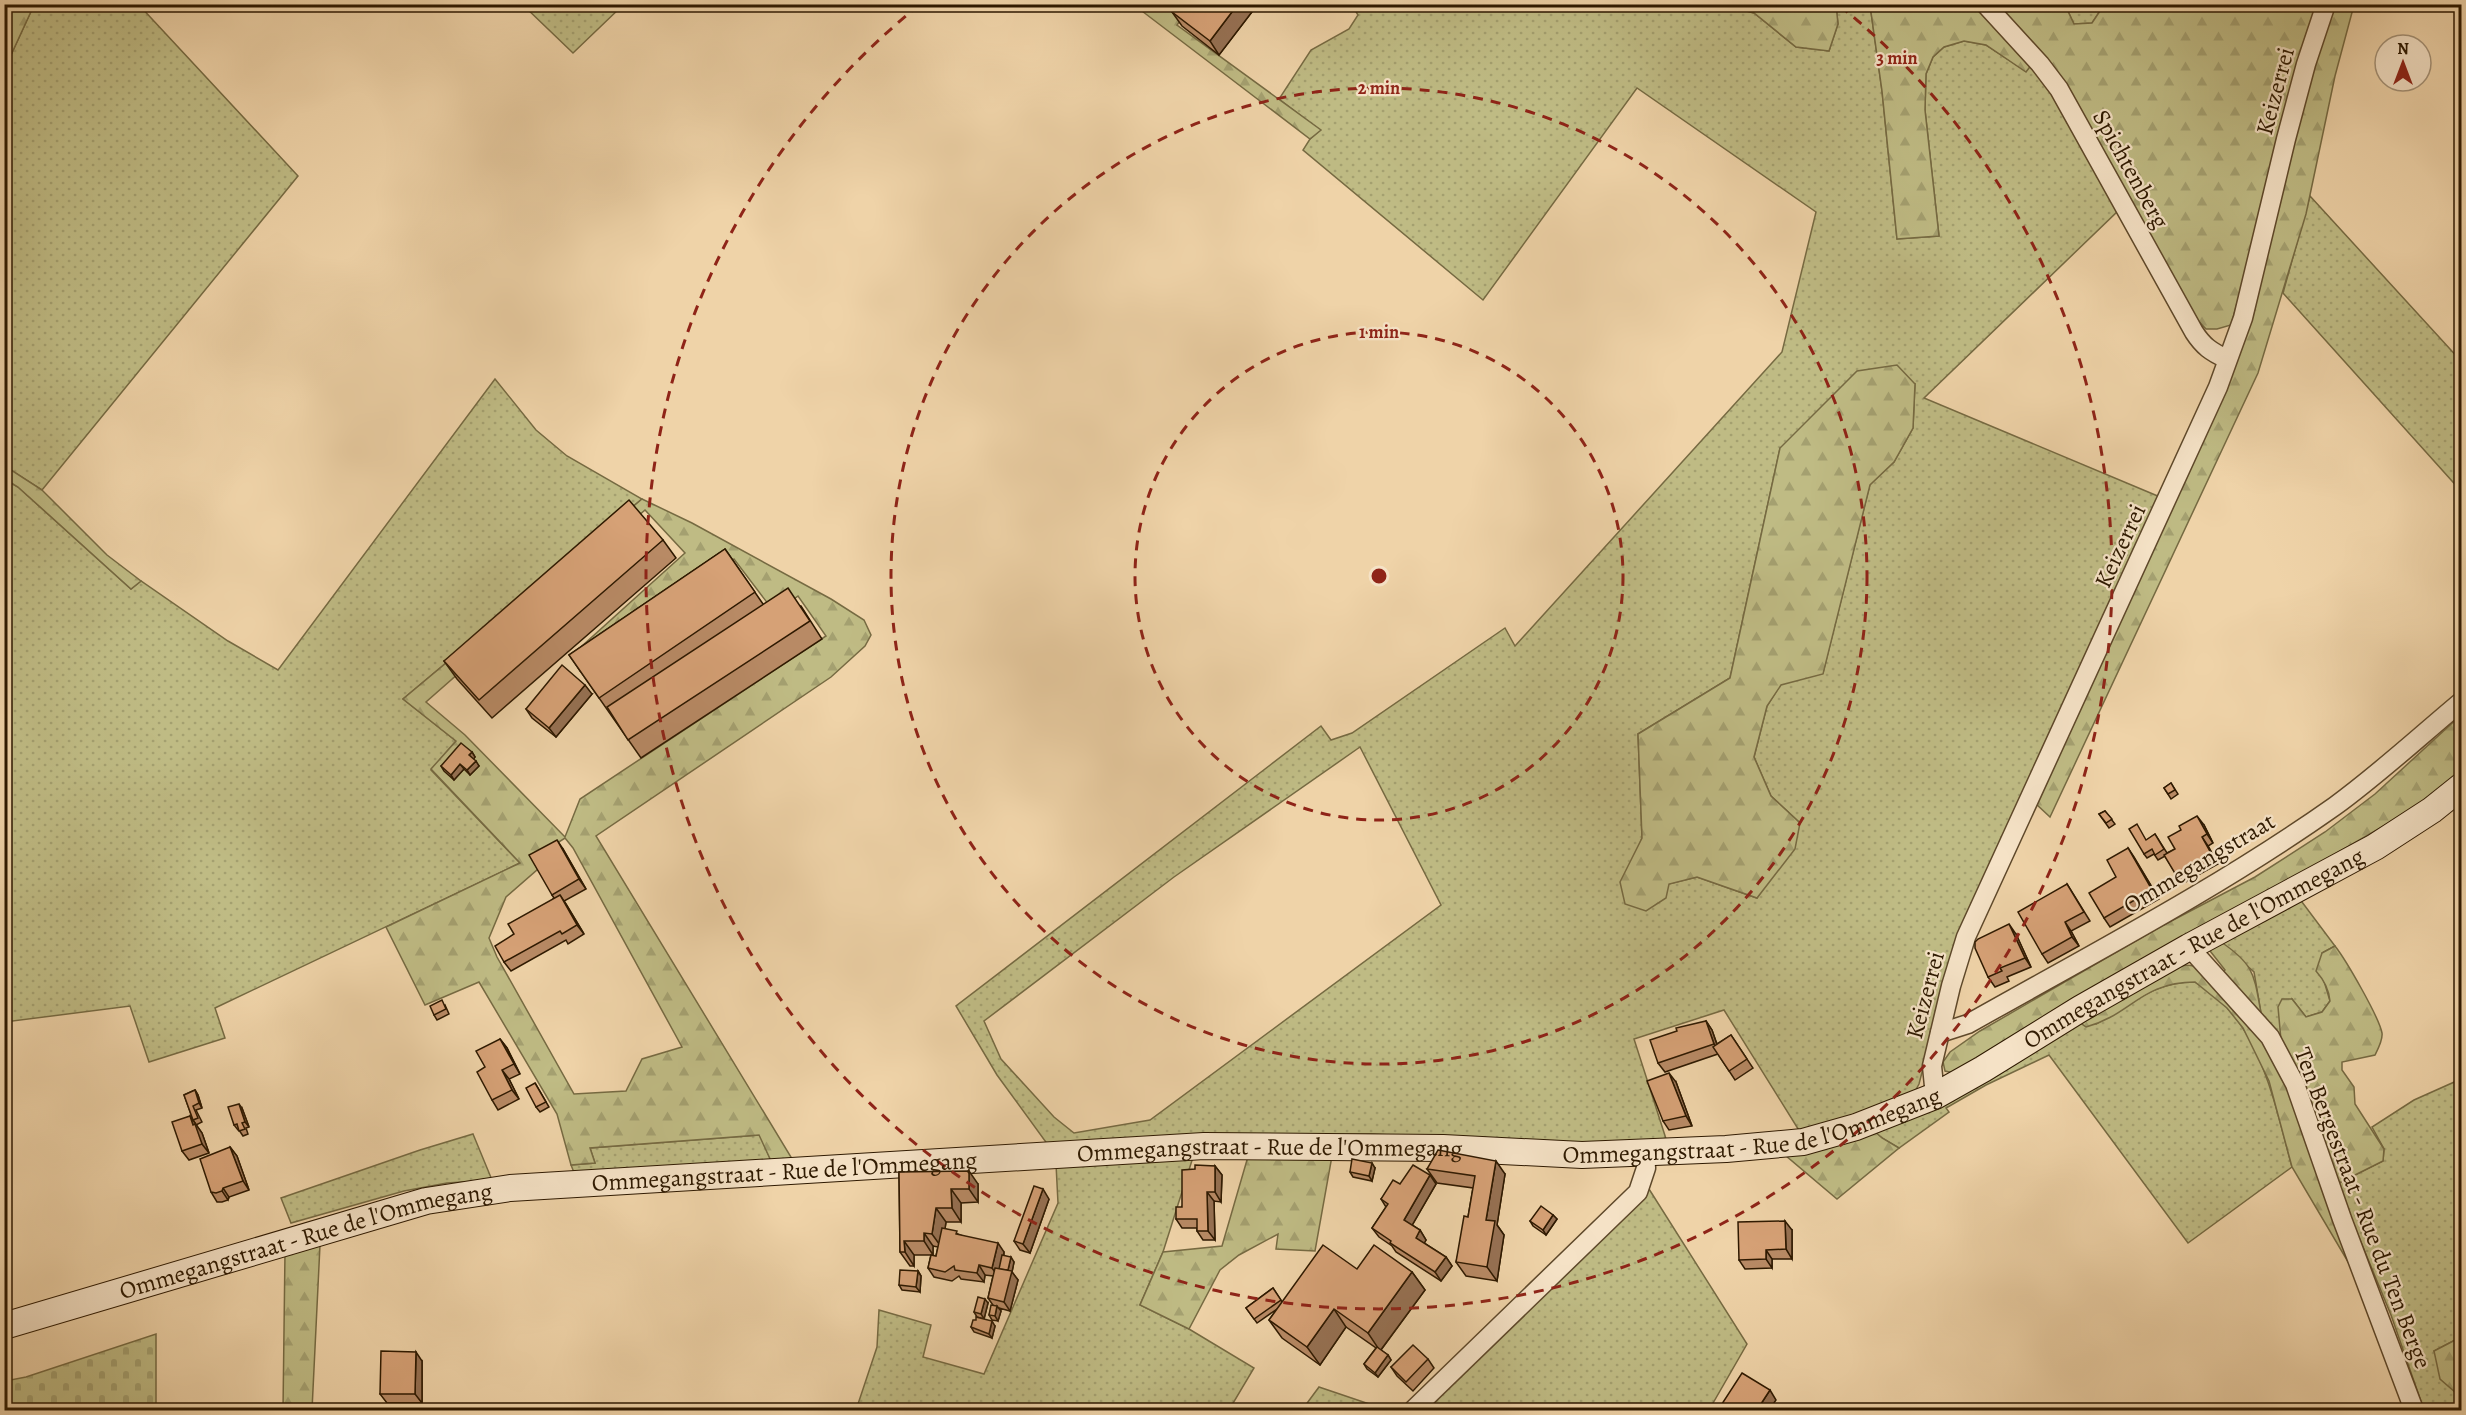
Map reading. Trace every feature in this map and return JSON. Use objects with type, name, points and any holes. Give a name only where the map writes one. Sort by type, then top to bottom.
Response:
[{"type":"main road","name":"Ommegangstraat - Rue de l'Ommegang","points":[[4,1326],[426,1201],[510,1188],[1204,1146],[1443,1148],[1564,1155],[1726,1149],[1803,1142],[1856,1126],[1935,1096],[1983,1070],[2080,1009],[2189,946],[2375,847],[2432,810],[2462,786]]},
{"type":"street","name":"Spichtenberg","points":[[1985,4],[2040,64],[2059,89],[2202,345],[2211,353],[2227,359]]},
{"type":"street","name":"Keizerrei","points":[[1935,1096],[1932,1066],[1951,986],[1966,937],[2204,420],[2243,318],[2288,130],[2326,4]]},
{"type":"street","name":"Ommegangstraat","points":[[1940,1033],[1968,1024],[2265,854],[2338,804],[2462,701]]},
{"type":"street","name":"Ten Bergestraat - Rue du Ten Berge","points":[[2189,946],[2270,1037],[2295,1084],[2342,1219],[2414,1410]]},
{"type":"street","points":[[1413,1410],[1632,1198],[1642,1182],[1646,1168],[1645,1153]]},
{"type":"green space","points":[[1705,4],[1836,5],[1838,24],[1829,51],[1796,47],[1754,13],[1739,9],[1705,11]]},
{"type":"green space","points":[[4,5],[34,5],[5,68]]},
{"type":"green space","points":[[34,5],[139,5],[298,176],[42,490],[4,466],[5,68]]},
{"type":"green space","points":[[523,5],[623,5],[573,53]]},
{"type":"green space","points":[[1134,5],[1192,5],[1177,25],[1321,130],[1310,139]]},
{"type":"green space","points":[[1352,5],[1705,5],[1705,11],[1739,9],[1754,13],[1796,47],[1829,51],[1838,24],[1836,5],[1870,5],[1882,91],[1897,239],[1939,236],[1925,110],[1926,74],[1933,57],[1944,47],[1964,41],[1986,45],[2026,71],[2032,64],[2061,102],[2121,208],[1924,398],[2160,497],[1950,964],[1919,1084],[1913,1095],[1800,1132],[1724,1010],[1634,1039],[1668,1145],[1565,1144],[1372,1134],[1215,1137],[1048,1145],[997,1075],[956,1006],[1321,726],[1331,740],[1352,733],[1505,628],[1515,646],[1782,352],[1816,212],[1637,88],[1483,300],[1303,150],[1320,130],[1279,99],[1311,50],[1349,29],[1358,15]],"holes":[[[1915,384],[1913,428],[1894,462],[1870,484],[1823,673],[1781,684],[1767,706],[1754,757],[1771,796],[1800,823],[1757,898],[1697,877],[1669,884],[1635,857],[1642,838],[1638,734],[1730,678],[1780,448]],[[1360,747],[1441,905],[1150,1120],[1074,1133],[1054,1117],[1001,1059],[984,1021],[1174,877]]]},
{"type":"green space","points":[[1870,5],[1975,5],[2032,64],[2026,72],[1986,45],[1964,41],[1944,47],[1933,57],[1926,74],[1925,110],[1939,236],[1897,239],[1882,91]]},
{"type":"green space","points":[[1997,5],[2065,5],[2074,24],[2092,23],[2104,5],[2321,5],[2231,325],[2206,329],[2191,313]]},
{"type":"green space","points":[[2065,5],[2104,5],[2092,23],[2074,24]]},
{"type":"green space","points":[[2331,5],[2354,5],[2335,76],[2306,214],[2258,373],[2050,817],[2034,802],[2233,367],[2305,85]]},
{"type":"green space","points":[[2310,196],[2461,361],[2461,491],[2283,293]]},
{"type":"green space","points":[[1897,365],[1915,384],[1913,428],[1894,462],[1870,485],[1823,674],[1781,685],[1767,706],[1754,757],[1771,796],[1800,823],[1795,849],[1757,898],[1697,877],[1669,884],[1666,898],[1646,911],[1625,904],[1620,882],[1642,838],[1638,734],[1730,678],[1780,448],[1857,371]]},
{"type":"green space","points":[[495,379],[536,430],[567,456],[642,499],[403,699],[456,741],[431,770],[520,863],[215,1008],[225,1038],[149,1062],[130,1006],[5,1022],[4,479],[18,487],[131,589],[141,581],[228,641],[278,670]]},
{"type":"green space","points":[[5,466],[42,490],[107,555],[141,581],[131,589],[18,487],[5,479]]},
{"type":"green space","points":[[642,499],[692,523],[831,599],[864,620],[871,635],[865,646],[831,677],[596,836],[794,1162],[772,1163],[759,1135],[590,1148],[595,1163],[571,1165],[557,1114],[479,982],[425,1005],[386,927],[520,863],[431,769],[456,741],[403,699]],"holes":[[[645,510],[685,553],[571,656],[580,671],[734,559],[775,613],[798,596],[826,636],[580,799],[565,837],[465,735],[426,702]],[[565,838],[573,848],[682,1047],[642,1059],[626,1091],[574,1094],[497,957],[489,938],[506,897],[538,869],[532,859]]]},
{"type":"green space","points":[[2461,715],[2461,774],[2422,804],[1954,1073],[1945,1071],[1943,1062],[1950,1052],[1980,1031],[2158,928],[2255,877],[2325,832],[2375,794]]},
{"type":"green space","points":[[2299,898],[2335,946],[2322,953],[2324,981],[2330,1001],[2322,1012],[2306,1017],[2292,999],[2281,1040],[2261,1013],[2254,972],[2221,943]]},
{"type":"green space","points":[[2221,942],[2241,957],[2251,972],[2257,989],[2261,1013],[2250,1020],[2276,1056],[2354,1272],[2292,1167],[2269,1081],[2243,1028],[2227,1008],[2195,982],[2177,983],[2149,993],[2101,1022],[2086,1027],[2082,1024],[2081,1016],[2174,967],[2192,966],[2216,979],[2225,970],[2207,947]]},
{"type":"green space","points":[[2335,946],[2362,989],[2382,1033],[2375,1055],[2342,1062],[2342,1070],[2354,1087],[2355,1104],[2384,1149],[2383,1161],[2337,1184],[2281,1040],[2278,1007],[2282,999],[2292,999],[2306,1017],[2322,1012],[2330,1001],[2326,985],[2316,971],[2322,953]]},
{"type":"green space","points":[[2195,982],[2217,998],[2235,1017],[2250,1039],[2271,1089],[2292,1167],[2188,1243],[2049,1055],[1986,1085],[1946,1108],[1949,1112],[1899,1148],[1874,1131],[2081,1016],[2096,1024],[2154,990],[2180,983]]},
{"type":"green space","points":[[2461,1079],[2461,1337],[2434,1351],[2455,1392],[2461,1388],[2461,1410],[2424,1410],[2391,1315],[2337,1184],[2383,1161],[2384,1149],[2372,1127],[2414,1100]]},
{"type":"green space","points":[[1874,1131],[1899,1148],[1837,1199],[1785,1155]]},
{"type":"green space","points":[[473,1134],[492,1180],[447,1183],[404,1191],[291,1223],[281,1198]]},
{"type":"green space","points":[[760,1135],[772,1163],[575,1175],[571,1165],[595,1163],[590,1148]]},
{"type":"green space","points":[[1249,1153],[1332,1156],[1315,1251],[1276,1249],[1278,1234],[1239,1255],[1220,1270],[1189,1329],[1140,1305],[1163,1252],[1222,1246]]},
{"type":"green space","points":[[1194,1154],[1163,1252],[1140,1305],[1189,1329],[1254,1368],[1229,1410],[856,1410],[877,1347],[879,1310],[931,1325],[923,1357],[984,1374],[1058,1203],[1056,1164]]},
{"type":"green space","points":[[1649,1189],[1747,1344],[1709,1410],[1426,1410]]},
{"type":"green space","points":[[320,1245],[312,1410],[283,1410],[285,1252]]},
{"type":"green space","points":[[156,1334],[156,1410],[5,1410],[5,1381],[26,1377]]},
{"type":"green space","points":[[2461,1337],[2461,1388],[2455,1392],[2440,1379],[2434,1351]]},
{"type":"green space","points":[[1319,1387],[1384,1409],[1302,1410]]},
{"type":"building","points":[[1178,4],[1238,4],[1210,41],[1172,12]]},
{"type":"building","points":[[629,500],[663,540],[479,700],[444,661]]},
{"type":"building","points":[[725,549],[755,592],[599,698],[569,655]]},
{"type":"building","points":[[788,588],[810,621],[628,740],[607,707]]},
{"type":"building","points":[[562,665],[585,685],[549,728],[526,709]]},
{"type":"building","points":[[461,743],[472,752],[469,755],[476,761],[467,770],[460,764],[451,775],[441,766]]},
{"type":"building","points":[[2171,783],[2175,790],[2168,794],[2164,788]]},
{"type":"building","points":[[2105,811],[2112,819],[2106,823],[2099,814]]},
{"type":"building","points":[[2197,816],[2207,834],[2202,837],[2212,855],[2176,875],[2164,855],[2175,849],[2168,837],[2181,830],[2179,826]]},
{"type":"building","points":[[2137,824],[2146,840],[2155,834],[2164,849],[2155,855],[2152,849],[2144,854],[2129,829]]},
{"type":"building","points":[[557,840],[579,879],[552,895],[529,855]]},
{"type":"building","points":[[2128,848],[2152,890],[2104,918],[2089,893],[2116,877],[2107,860]]},
{"type":"building","points":[[2067,884],[2084,912],[2065,922],[2072,937],[2042,954],[2018,912]]},
{"type":"building","points":[[560,895],[577,925],[562,934],[560,931],[504,962],[495,946],[514,934],[508,924]]},
{"type":"building","points":[[2009,924],[2025,958],[2000,968],[2002,971],[1988,977],[1975,948],[1975,942]]},
{"type":"building","points":[[442,1000],[446,1009],[434,1015],[430,1006]]},
{"type":"building","points":[[1706,1021],[1714,1044],[1658,1063],[1650,1040],[1677,1031],[1676,1028]]},
{"type":"building","points":[[1731,1035],[1747,1059],[1729,1071],[1713,1047]]},
{"type":"building","points":[[500,1039],[514,1064],[502,1070],[512,1090],[492,1100],[477,1072],[485,1067],[476,1051]]},
{"type":"building","points":[[1669,1073],[1686,1116],[1663,1121],[1647,1081]]},
{"type":"building","points":[[535,1083],[546,1102],[536,1107],[526,1088]]},
{"type":"building","points":[[195,1090],[199,1103],[193,1106],[198,1118],[193,1120],[184,1095]]},
{"type":"building","points":[[239,1104],[245,1129],[239,1131],[237,1124],[234,1125],[228,1107]]},
{"type":"building","points":[[190,1116],[202,1144],[182,1151],[172,1122]]},
{"type":"building","points":[[230,1147],[243,1181],[223,1188],[222,1191],[211,1192],[200,1159]]},
{"type":"building","points":[[1438,1150],[1496,1161],[1486,1220],[1495,1221],[1487,1267],[1456,1262],[1464,1216],[1468,1217],[1475,1176],[1427,1169]]},
{"type":"building","points":[[1352,1159],[1372,1163],[1369,1176],[1350,1172]]},
{"type":"building","points":[[1195,1165],[1215,1166],[1215,1192],[1207,1192],[1208,1231],[1197,1231],[1197,1219],[1176,1219],[1176,1207],[1182,1207],[1182,1170],[1195,1169]]},
{"type":"building","points":[[1413,1165],[1430,1175],[1404,1220],[1420,1230],[1416,1238],[1446,1257],[1435,1272],[1390,1243],[1391,1241],[1372,1228],[1388,1204],[1381,1199],[1393,1180],[1400,1184]]},
{"type":"building","points":[[969,1171],[969,1189],[951,1189],[952,1208],[936,1208],[932,1234],[924,1233],[924,1241],[904,1241],[905,1252],[900,1252],[899,1172]]},
{"type":"building","points":[[1034,1186],[1043,1189],[1023,1244],[1014,1241]]},
{"type":"building","points":[[1541,1206],[1553,1215],[1543,1230],[1530,1221]]},
{"type":"building","points":[[1785,1221],[1786,1249],[1766,1250],[1766,1259],[1739,1260],[1738,1222]]},
{"type":"building","points":[[942,1228],[957,1231],[956,1234],[998,1243],[992,1268],[979,1265],[977,1273],[955,1270],[954,1266],[945,1272],[928,1268],[931,1255],[936,1256]]},
{"type":"building","points":[[1323,1245],[1357,1269],[1374,1245],[1412,1272],[1368,1333],[1334,1309],[1307,1347],[1269,1320]]},
{"type":"building","points":[[1002,1255],[1011,1257],[1008,1270],[999,1269]]},
{"type":"building","points":[[995,1268],[1012,1271],[1004,1302],[988,1298]]},
{"type":"building","points":[[900,1270],[918,1271],[916,1287],[899,1285]]},
{"type":"building","points":[[1273,1288],[1281,1300],[1254,1319],[1246,1308]]},
{"type":"building","points":[[978,1297],[985,1299],[981,1314],[974,1312]]},
{"type":"building","points":[[991,1305],[997,1306],[995,1316],[989,1315]]},
{"type":"building","points":[[976,1317],[992,1321],[989,1334],[971,1327]]},
{"type":"building","points":[[1413,1345],[1428,1359],[1406,1382],[1391,1367]]},
{"type":"building","points":[[1377,1347],[1388,1355],[1375,1373],[1364,1364]]},
{"type":"building","points":[[381,1351],[416,1352],[415,1394],[380,1394]]},
{"type":"building","points":[[1742,1373],[1770,1390],[1757,1410],[1718,1410]]}]
